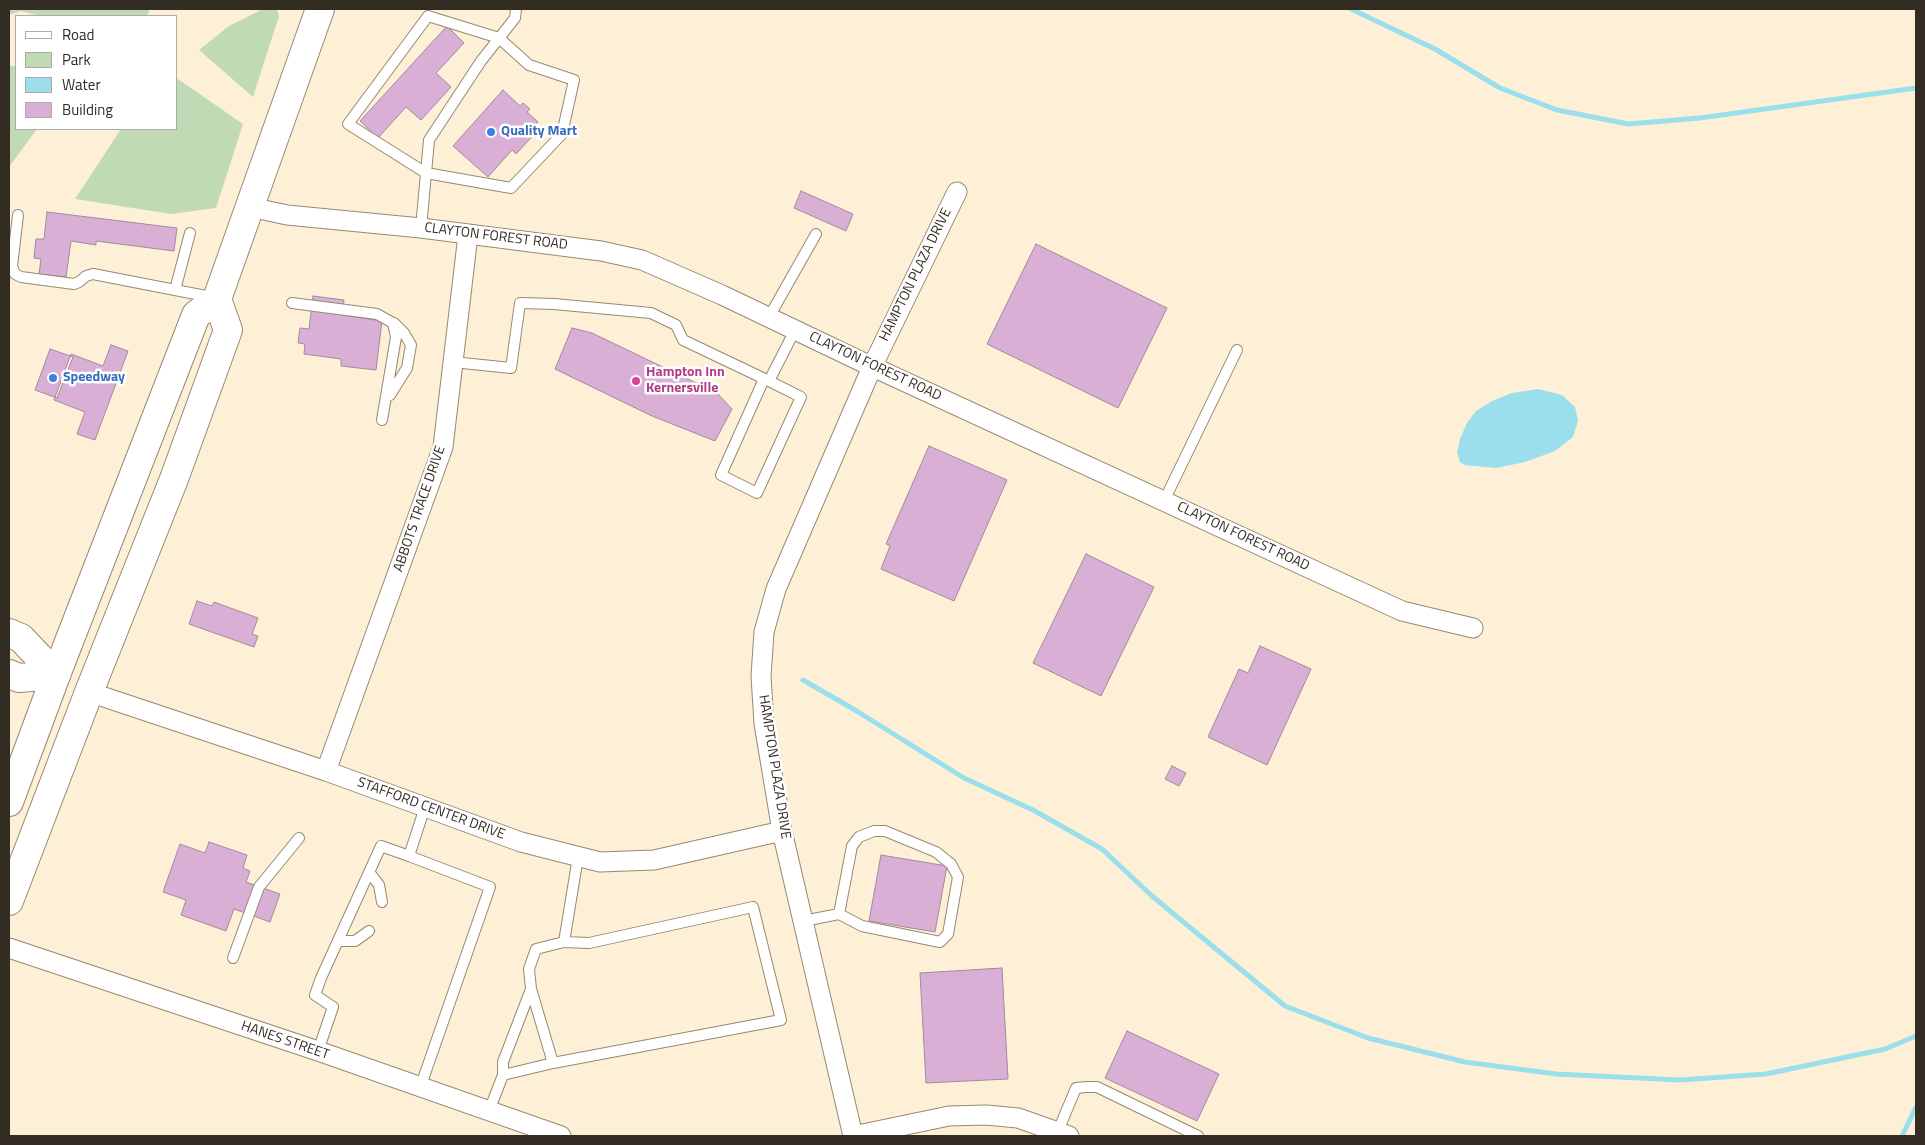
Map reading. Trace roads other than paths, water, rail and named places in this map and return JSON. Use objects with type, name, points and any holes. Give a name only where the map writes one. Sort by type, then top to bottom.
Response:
[{"type":"main road","points":[[9,802],[196,315],[217,299],[320,9]]},
{"type":"main road","points":[[9,901],[89,692],[174,479],[228,330],[217,299]]},
{"type":"main road","points":[[9,633],[21,638],[56,676],[89,692]]},
{"type":"main road","points":[[9,674],[19,678],[56,676]]},
{"type":"street","name":"HAMPTON PLAZA DRIVE","points":[[853,1136],[782,831],[764,724],[761,676],[764,632],[776,589],[872,366],[957,192]]},
{"type":"street","name":"CLAYTON FOREST ROAD","points":[[250,208],[601,251],[642,260],[670,271],[1402,611],[1473,628]]},
{"type":"street","name":"ABBOTS TRACE DRIVE","points":[[326,771],[443,447],[468,235]]},
{"type":"street","name":"STAFFORD CENTER DRIVE","points":[[89,692],[326,771],[522,842],[600,862],[654,860],[782,831]]},
{"type":"street","name":"HANES STREET","points":[[9,948],[318,1051],[561,1136]]},
{"type":"street","points":[[853,1136],[949,1116],[986,1115],[1018,1118],[1063,1134]]},
{"type":"lane","points":[[421,228],[429,140],[481,61],[515,18],[516,9]]},
{"type":"lane","points":[[428,16],[500,38],[529,65],[574,80],[562,134],[511,188],[426,173],[348,124],[428,16]]},
{"type":"lane","points":[[18,215],[12,266],[15,274],[21,277],[74,284],[92,274],[217,299]]},
{"type":"lane","points":[[175,290],[190,233]]},
{"type":"lane","points":[[769,317],[816,234]]},
{"type":"lane","points":[[453,362],[511,368],[520,302],[651,313],[676,324],[683,340],[766,380],[801,397],[756,493],[721,475],[766,380],[795,330]]},
{"type":"lane","points":[[292,303],[377,314],[393,323],[404,333],[411,345],[407,368],[386,400]]},
{"type":"lane","points":[[382,420],[396,336],[393,323]]},
{"type":"lane","points":[[1164,501],[1237,350]]},
{"type":"lane","points":[[409,856],[425,807]]},
{"type":"lane","points":[[803,921],[839,914],[862,926],[940,942],[948,934],[958,877],[951,864],[936,852],[886,831],[874,831],[859,837],[852,846],[839,914]]},
{"type":"lane","points":[[233,958],[260,887],[299,838]]},
{"type":"lane","points":[[318,1051],[333,1006],[315,995],[381,846],[490,887],[420,1088]]},
{"type":"lane","points":[[564,942],[578,856]]},
{"type":"lane","points":[[369,872],[379,885],[382,902]]},
{"type":"lane","points":[[503,1075],[553,1063],[781,1020],[753,907],[588,944],[564,942],[536,949],[529,969],[531,989],[553,1063]]},
{"type":"lane","points":[[338,941],[355,941],[368,931]]},
{"type":"lane","points":[[490,1111],[503,1075],[503,1062],[531,989]]},
{"type":"lane","points":[[1063,1134],[1076,1088],[1097,1087],[1198,1136]]},
{"type":"water","points":[[1538,389],[1562,395],[1575,407],[1578,421],[1573,437],[1555,451],[1525,462],[1496,468],[1464,465],[1460,462],[1457,453],[1460,439],[1467,423],[1476,411],[1492,401],[1512,393]]},
{"type":"waterway","points":[[1351,9],[1435,49],[1500,88],[1557,110],[1628,124],[1700,118],[1916,88]]},
{"type":"waterway","points":[[803,680],[964,778],[1033,810],[1102,849],[1152,896],[1285,1006],[1368,1038],[1465,1062],[1556,1074],[1680,1080],[1766,1074],[1885,1049],[1916,1036]]},
{"type":"waterway","points":[[1902,1136],[1916,1107]]},
{"type":"place","name":"Quality Mart","points":[[491,132]]},
{"type":"place","name":"Speedway","points":[[53,378]]},
{"type":"place","name":"Hampton Inn Kernersville","points":[[636,381]]}]
